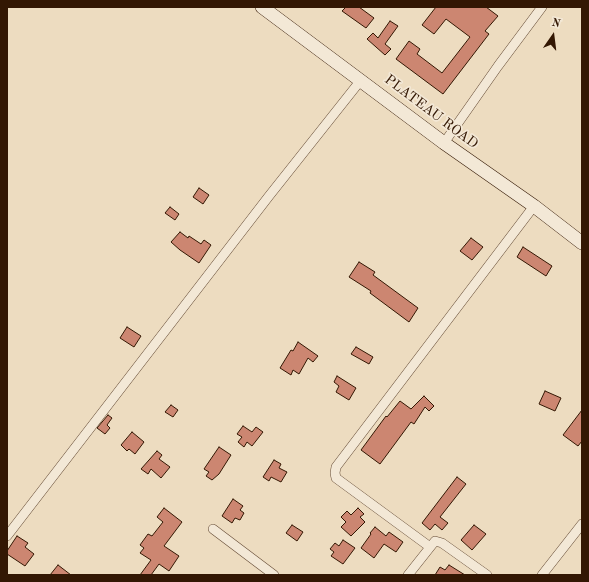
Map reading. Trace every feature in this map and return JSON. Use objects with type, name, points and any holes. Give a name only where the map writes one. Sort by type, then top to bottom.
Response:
[{"type":"street","name":"PLATEAU ROAD","points":[[262,7],[444,143],[534,206],[582,243]]},
{"type":"street","points":[[444,143],[498,66],[542,7]]},
{"type":"street","points":[[7,536],[264,202],[361,80]]},
{"type":"street","points":[[430,547],[336,478],[336,468],[534,206]]},
{"type":"street","points":[[542,575],[582,524]]},
{"type":"street","points":[[213,529],[274,575]]},
{"type":"street","points":[[408,575],[435,541],[442,543],[487,575]]},
{"type":"building","points":[[346,7],[359,7],[374,18],[366,28],[342,11]]},
{"type":"building","points":[[436,7],[486,7],[498,16],[485,31],[489,34],[443,94],[396,59],[409,41],[420,49],[417,54],[442,73],[470,37],[446,19],[434,34],[422,25]]},
{"type":"building","points":[[390,21],[398,26],[385,44],[391,49],[385,55],[367,39],[373,33],[378,38]]},
{"type":"building","points":[[199,188],[209,195],[203,204],[193,197]]},
{"type":"building","points":[[170,207],[179,214],[175,220],[165,213]]},
{"type":"building","points":[[180,232],[188,238],[189,236],[201,244],[204,240],[211,245],[199,263],[171,242]]},
{"type":"building","points":[[471,238],[483,247],[472,260],[460,251]]},
{"type":"building","points":[[523,247],[552,266],[546,276],[517,257]]},
{"type":"building","points":[[359,262],[375,272],[373,275],[418,308],[409,322],[370,293],[371,291],[349,277]]},
{"type":"building","points":[[127,327],[141,336],[134,347],[120,338]]},
{"type":"building","points":[[298,342],[318,356],[313,362],[308,358],[299,374],[293,370],[291,375],[280,368],[291,350],[293,351]]},
{"type":"building","points":[[356,347],[373,357],[369,364],[351,354]]},
{"type":"building","points":[[337,376],[356,388],[349,400],[336,392],[339,386],[334,382]]},
{"type":"building","points":[[545,391],[561,398],[555,411],[539,404]]},
{"type":"building","points":[[424,396],[434,406],[429,411],[425,407],[414,424],[411,422],[380,464],[361,450],[386,416],[387,417],[400,401],[411,409]]},
{"type":"building","points":[[171,405],[178,410],[173,417],[165,412]]},
{"type":"building","points":[[582,410],[582,441],[578,446],[563,435]]},
{"type":"building","points":[[108,415],[112,418],[107,425],[110,428],[105,434],[97,428]]},
{"type":"building","points":[[243,426],[252,432],[256,427],[263,432],[252,446],[247,442],[244,447],[238,442],[242,437],[237,434]]},
{"type":"building","points":[[132,432],[144,442],[135,454],[129,449],[127,451],[121,445]]},
{"type":"building","points":[[219,447],[231,455],[219,474],[212,480],[206,476],[209,472],[204,469]]},
{"type":"building","points":[[157,451],[162,455],[159,459],[170,467],[161,478],[151,469],[148,474],[141,469]]},
{"type":"building","points":[[274,460],[281,464],[279,468],[287,472],[281,482],[271,477],[269,481],[263,477]]},
{"type":"building","points":[[457,477],[466,484],[440,517],[448,523],[442,530],[435,524],[430,530],[422,523]]},
{"type":"building","points":[[233,499],[243,506],[240,510],[244,513],[240,520],[235,518],[232,523],[222,516]]},
{"type":"building","points":[[164,508],[182,522],[164,546],[179,556],[169,571],[159,564],[151,575],[140,575],[151,560],[140,553],[144,548],[140,545],[148,534],[152,536],[163,522],[157,517]]},
{"type":"building","points":[[358,508],[364,514],[360,517],[365,522],[351,536],[341,527],[346,522],[341,517],[347,511],[351,515]]},
{"type":"building","points":[[292,525],[303,532],[297,541],[286,533]]},
{"type":"building","points":[[474,525],[486,534],[472,550],[461,540]]},
{"type":"building","points":[[375,527],[386,536],[389,532],[403,542],[396,552],[384,544],[374,558],[361,548]]},
{"type":"building","points":[[17,536],[28,543],[25,547],[34,554],[25,566],[7,554],[7,551]]},
{"type":"building","points":[[343,540],[355,548],[343,564],[331,556],[334,552],[330,549],[335,543],[339,546]]},
{"type":"building","points":[[58,565],[71,575],[50,575]]},
{"type":"building","points":[[449,565],[465,575],[435,575],[440,567],[445,570]]}]
